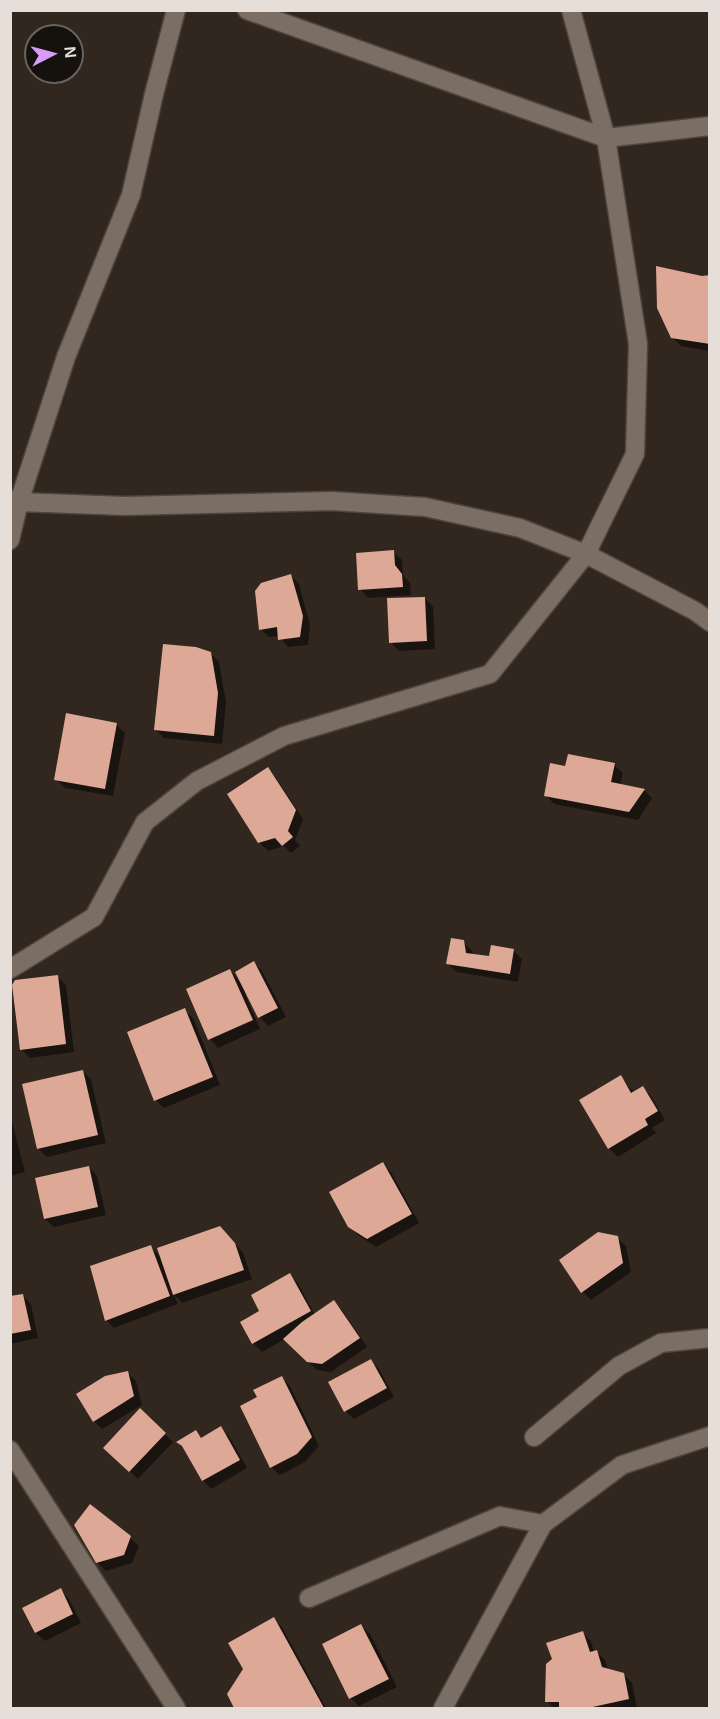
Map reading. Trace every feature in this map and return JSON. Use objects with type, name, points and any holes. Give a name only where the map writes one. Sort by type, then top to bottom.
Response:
[{"type":"street","points":[[10,540],[15,501],[66,357],[131,195],[176,10]]},
{"type":"street","points":[[247,10],[606,138],[710,126]]},
{"type":"street","points":[[10,969],[94,917],[145,822],[197,781],[284,736],[490,674],[586,554],[635,454],[638,344],[606,138],[571,10]]},
{"type":"street","points":[[15,501],[125,506],[332,501],[425,507],[520,528],[586,554],[695,611],[710,622]]},
{"type":"street","points":[[534,1437],[619,1366],[661,1343],[710,1338]]},
{"type":"street","points":[[442,1708],[543,1524],[622,1465],[710,1436]]},
{"type":"street","points":[[10,1450],[176,1708]]},
{"type":"street","points":[[309,1598],[500,1516],[543,1524]]},
{"type":"building","points":[[656,266],[702,276],[710,275],[710,344],[671,338],[657,308]]},
{"type":"building","points":[[394,550],[395,565],[402,574],[403,587],[358,590],[356,553]]},
{"type":"building","points":[[291,574],[303,616],[300,637],[278,640],[277,627],[259,630],[255,591],[261,583]]},
{"type":"building","points":[[425,597],[427,641],[389,643],[387,598]]},
{"type":"building","points":[[163,644],[196,647],[211,652],[218,693],[214,736],[154,730]]},
{"type":"building","points":[[66,713],[117,723],[105,789],[54,780]]},
{"type":"building","points":[[568,754],[615,763],[611,782],[645,789],[629,812],[544,796],[550,763],[565,766]]},
{"type":"building","points":[[268,767],[296,810],[288,831],[293,837],[282,846],[275,838],[258,843],[227,794]]},
{"type":"building","points":[[451,938],[464,940],[466,953],[489,956],[491,945],[514,949],[510,974],[446,964]]},
{"type":"building","points":[[254,961],[278,1008],[258,1018],[235,972]]},
{"type":"building","points":[[230,969],[253,1020],[208,1040],[186,989]]},
{"type":"building","points":[[58,975],[66,1044],[20,1050],[12,985],[15,980]]},
{"type":"building","points":[[185,1008],[213,1077],[154,1101],[127,1032]]},
{"type":"building","points":[[83,1070],[98,1135],[37,1149],[22,1084]]},
{"type":"building","points":[[621,1075],[631,1093],[643,1086],[658,1111],[645,1119],[648,1125],[608,1149],[579,1100]]},
{"type":"building","points":[[383,1162],[412,1214],[367,1239],[348,1227],[329,1192]]},
{"type":"building","points":[[89,1166],[98,1207],[44,1219],[35,1178]]},
{"type":"building","points":[[220,1226],[235,1243],[244,1270],[173,1295],[157,1248]]},
{"type":"building","points":[[598,1232],[618,1236],[623,1263],[581,1293],[559,1260]]},
{"type":"building","points":[[151,1245],[170,1296],[105,1321],[90,1266]]},
{"type":"building","points":[[290,1273],[311,1311],[252,1344],[240,1322],[259,1311],[251,1295]]},
{"type":"building","points":[[23,1294],[31,1330],[10,1334],[10,1296]]},
{"type":"building","points":[[334,1300],[360,1338],[322,1364],[307,1362],[283,1339],[302,1322]]},
{"type":"building","points":[[371,1359],[387,1388],[344,1412],[328,1382]]},
{"type":"building","points":[[128,1371],[134,1396],[93,1422],[76,1394],[105,1376]]},
{"type":"building","points":[[282,1376],[312,1437],[297,1454],[270,1468],[240,1406],[257,1397],[253,1390]]},
{"type":"building","points":[[140,1408],[166,1433],[129,1472],[103,1448]]},
{"type":"building","points":[[221,1426],[240,1460],[202,1481],[182,1446],[176,1442],[196,1430],[201,1438]]},
{"type":"building","points":[[90,1504],[131,1536],[124,1555],[96,1563],[74,1525]]},
{"type":"building","points":[[61,1588],[73,1614],[35,1633],[22,1608]]},
{"type":"building","points":[[274,1617],[324,1708],[234,1708],[227,1694],[243,1669],[228,1643]]},
{"type":"building","points":[[361,1624],[389,1679],[349,1699],[322,1644]]},
{"type":"building","points":[[583,1631],[590,1652],[597,1650],[602,1667],[624,1673],[629,1699],[588,1708],[559,1708],[559,1702],[545,1702],[546,1664],[552,1659],[546,1643]]}]
